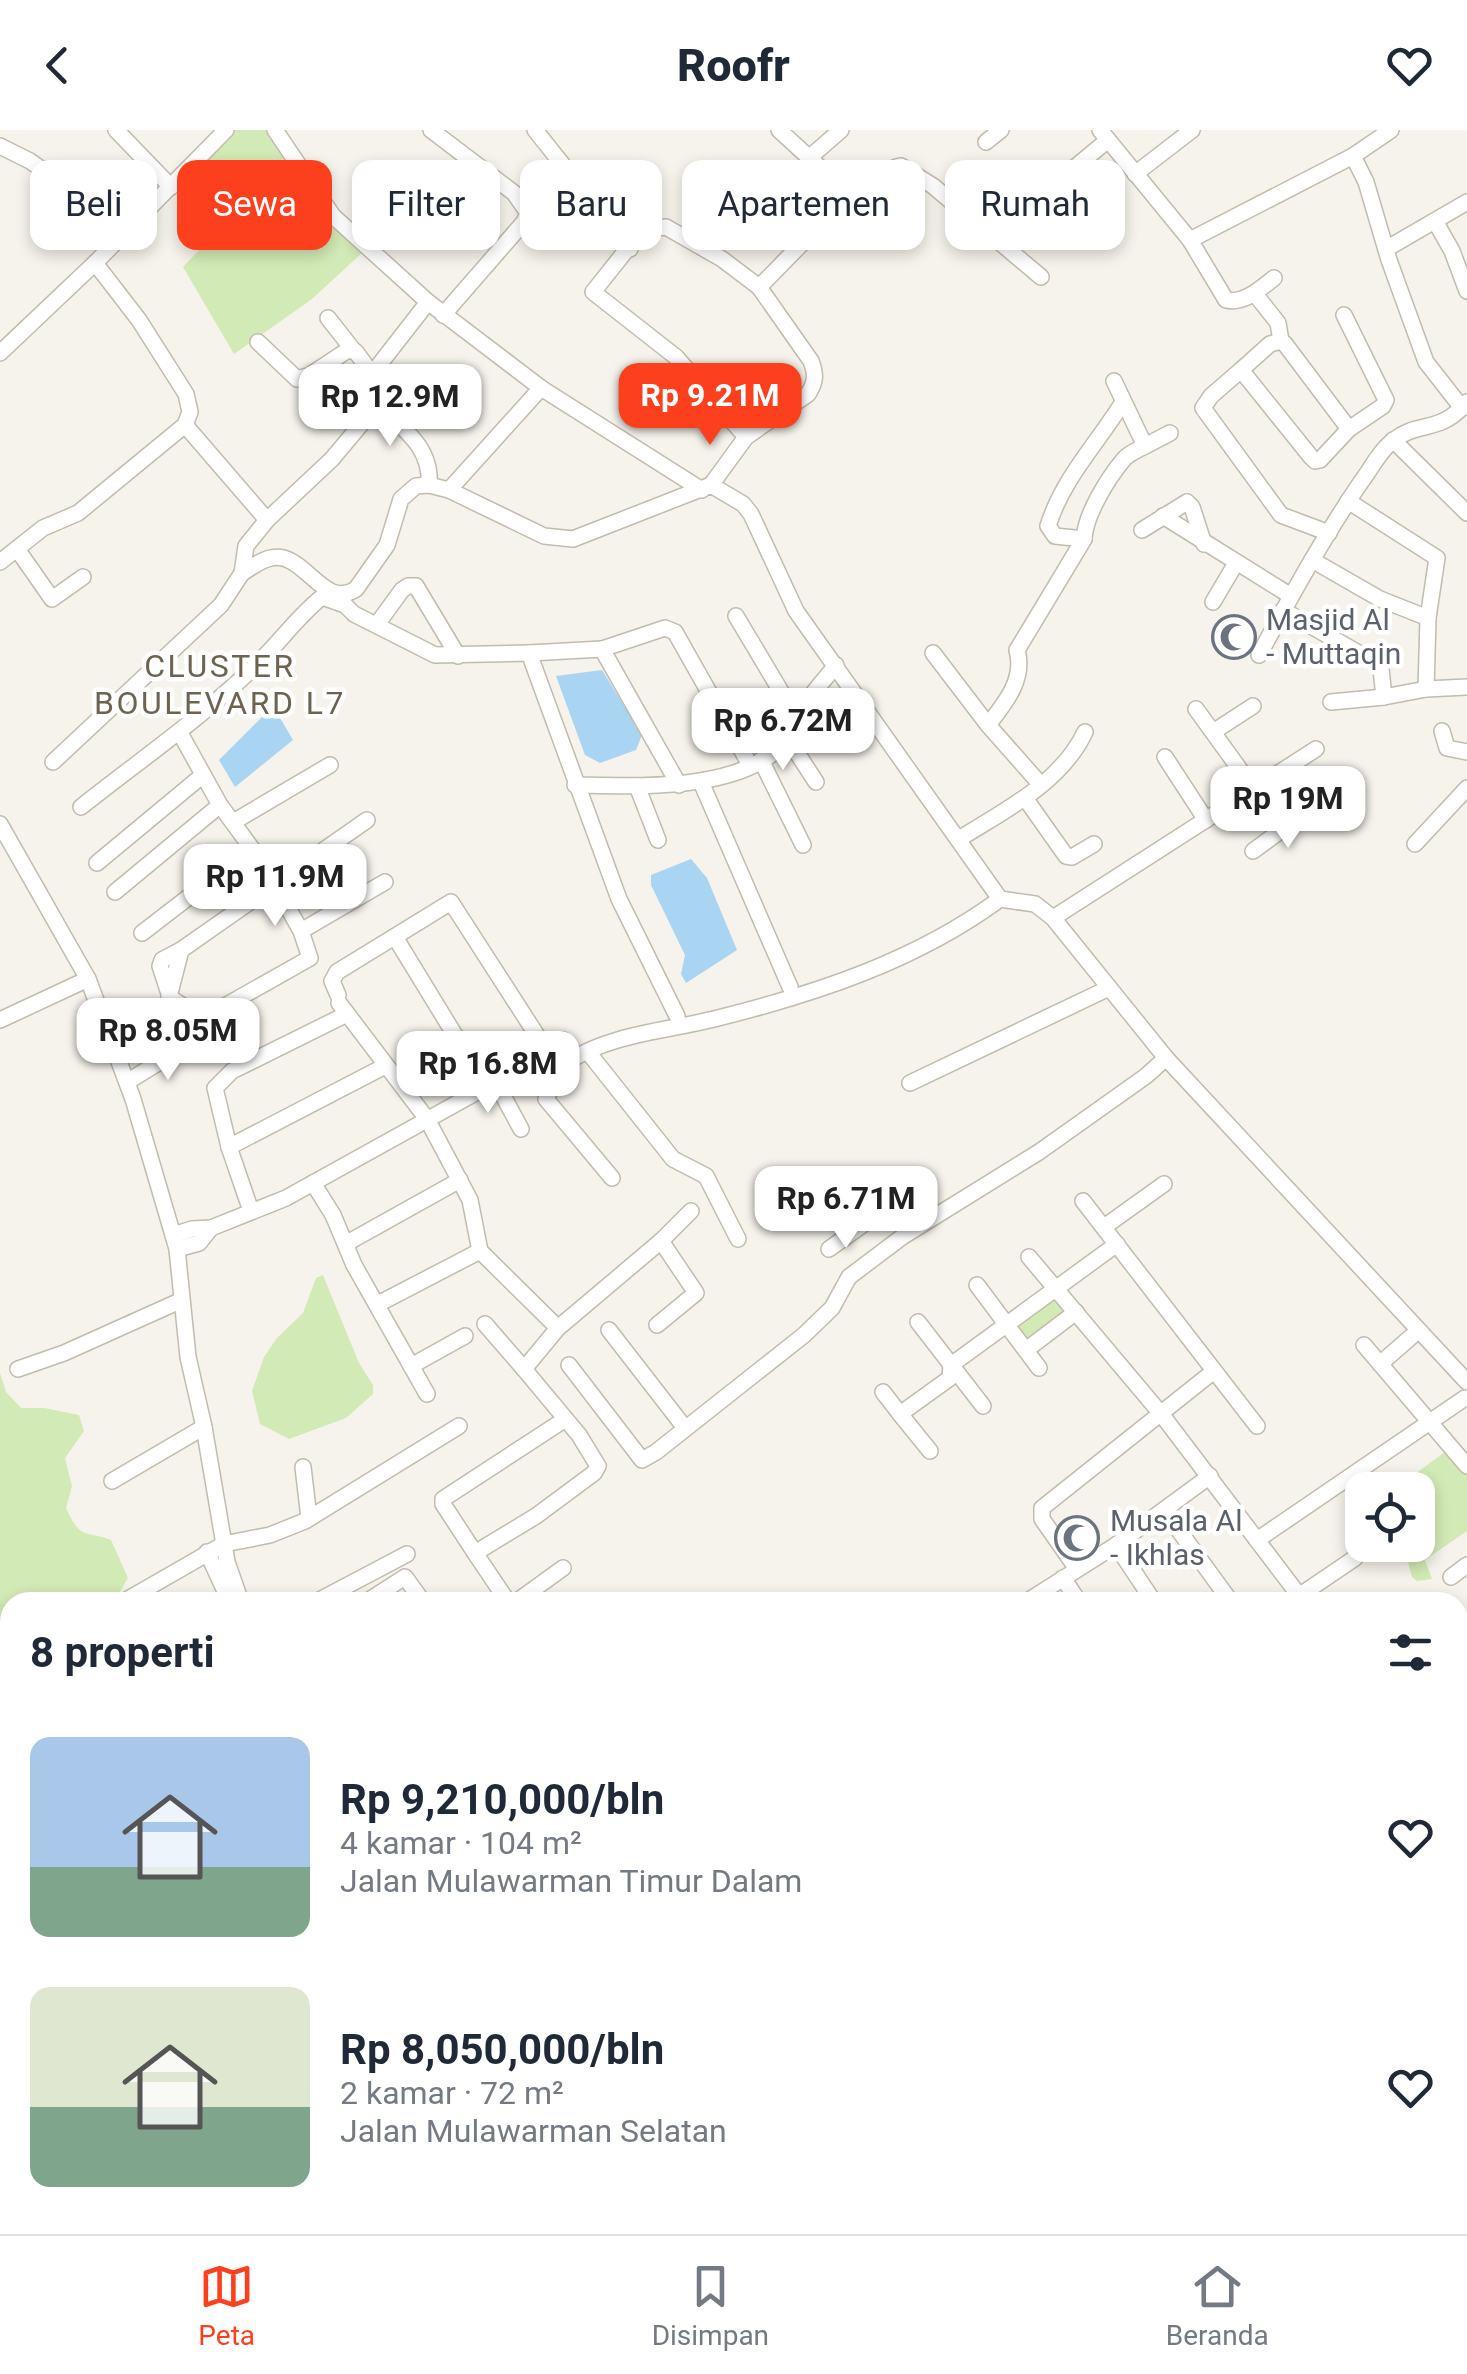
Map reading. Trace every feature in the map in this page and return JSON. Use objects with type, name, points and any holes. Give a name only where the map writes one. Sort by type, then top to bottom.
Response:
[{"type":"street","points":[[116,130],[171,187]]},
{"type":"street","points":[[157,201],[226,130]]},
{"type":"street","points":[[275,130],[334,216],[443,315],[541,388],[707,488],[744,504],[796,612],[1000,899]]},
{"type":"street","points":[[431,130],[514,192],[528,212],[524,222],[443,315]]},
{"type":"street","points":[[535,130],[559,160]]},
{"type":"street","points":[[779,130],[813,160]]},
{"type":"street","points":[[810,157],[841,130]]},
{"type":"street","points":[[986,142],[1001,130]]},
{"type":"street","points":[[1135,174],[1192,130]]},
{"type":"street","points":[[1190,240],[1353,156],[1391,130]]},
{"type":"street","points":[[1080,160],[1104,135],[1190,240],[1226,300],[1233,302],[1255,294],[1274,278]]},
{"type":"street","points":[[0,146],[30,161]]},
{"type":"street","points":[[1258,655],[1348,501],[1393,440],[1441,424],[1464,405],[1426,362],[1366,182],[1353,156]]},
{"type":"street","points":[[925,181],[1041,277]]},
{"type":"street","points":[[1386,249],[1467,202]]},
{"type":"street","points":[[1435,221],[1467,291]]},
{"type":"street","points":[[242,573],[266,559],[285,558],[334,593],[349,594],[356,590],[386,545],[401,499],[407,491],[429,485],[449,490],[544,536],[573,539],[707,488],[746,437],[808,394],[814,384],[812,361],[759,287],[722,259],[662,228]]},
{"type":"street","points":[[0,353],[108,250]]},
{"type":"street","points":[[628,250],[593,292],[676,357],[746,437]]},
{"type":"street","points":[[759,287],[797,250]]},
{"type":"street","points":[[0,562],[43,528],[78,512],[186,425],[190,412],[186,394],[139,320],[95,263]]},
{"type":"street","points":[[1255,294],[1278,323],[1280,341],[1349,429]]},
{"type":"street","points":[[372,374],[428,302]]},
{"type":"street","points":[[1241,370],[1315,462],[1320,460],[1349,429],[1386,400],[1344,315]]},
{"type":"street","points":[[328,318],[372,374],[378,400],[424,452],[431,466],[429,485]]},
{"type":"street","points":[[1280,341],[1270,344],[1207,400],[1203,408],[1281,515],[1329,533]]},
{"type":"street","points":[[258,342],[298,379],[310,376],[345,352],[354,351]]},
{"type":"street","points":[[1114,381],[1145,446]]},
{"type":"street","points":[[449,490],[541,388]]},
{"type":"street","points":[[53,762],[221,605],[242,573],[246,546],[332,459],[378,400]]},
{"type":"street","points":[[1084,540],[1055,536],[1048,526],[1071,476],[1123,402]]},
{"type":"street","points":[[186,425],[268,520]]},
{"type":"street","points":[[988,725],[1016,683],[1021,662],[1017,650],[1084,540],[1084,528],[1126,456],[1170,433]]},
{"type":"street","points":[[1393,440],[1467,512]]},
{"type":"street","points":[[1348,501],[1437,558],[1428,618],[1426,689]]},
{"type":"street","points":[[1142,530],[1184,502],[1190,502],[1204,544]]},
{"type":"street","points":[[1163,516],[1376,664],[1381,669],[1384,697]]},
{"type":"street","points":[[17,550],[52,600]]},
{"type":"street","points":[[1312,560],[1380,599],[1428,618]]},
{"type":"street","points":[[1214,602],[1236,564]]},
{"type":"street","points":[[36,610],[83,577]]},
{"type":"street","points":[[378,623],[402,590],[416,586],[458,656]]},
{"type":"street","points":[[81,807],[180,733],[260,662],[300,614],[322,597],[427,652],[458,656],[602,649],[665,628],[675,632],[803,845]]},
{"type":"street","points":[[736,616],[798,720]]},
{"type":"street","points":[[602,649],[679,785]]},
{"type":"street","points":[[528,653],[619,899],[677,1016]]},
{"type":"street","points":[[933,653],[988,725],[1042,785]]},
{"type":"street","points":[[575,785],[679,785],[701,782],[755,763],[788,739],[808,701],[839,669]]},
{"type":"street","points":[[1331,702],[1467,687]]},
{"type":"street","points":[[1213,732],[1253,706]]},
{"type":"street","points":[[1196,710],[1283,829]]},
{"type":"street","points":[[1442,731],[1447,748],[1467,752]]},
{"type":"street","points":[[960,839],[1042,785],[1060,769],[1085,732]]},
{"type":"street","points":[[128,1082],[202,1035],[209,1015],[310,958],[301,930],[235,822],[220,805],[180,733]]},
{"type":"street","points":[[788,739],[816,782]]},
{"type":"street","points":[[1053,918],[1316,749]]},
{"type":"street","points":[[1165,758],[1206,820]]},
{"type":"street","points":[[235,822],[330,766]]},
{"type":"street","points":[[97,863],[203,775]]},
{"type":"street","points":[[701,782],[790,987]]},
{"type":"street","points":[[637,786],[658,840]]},
{"type":"street","points":[[1415,844],[1467,788]]},
{"type":"street","points":[[1253,850],[1340,792]]},
{"type":"street","points":[[1024,798],[1066,856],[1072,858],[1094,844]]},
{"type":"street","points":[[115,892],[220,805]]},
{"type":"street","points":[[186,1046],[169,997],[180,950],[368,820]]},
{"type":"street","points":[[0,824],[88,979],[128,1082],[175,1242],[188,1357],[224,1544],[237,1592]]},
{"type":"street","points":[[142,933],[252,849]]},
{"type":"street","points":[[301,930],[385,882]]},
{"type":"street","points":[[612,1178],[546,1099],[564,1063],[610,1041],[789,1000],[838,982],[942,936],[1000,899],[1035,904],[1053,918],[1166,1058],[1466,1390],[1431,1424],[1257,1540]]},
{"type":"street","points":[[547,1051],[454,903],[448,901],[337,972],[332,981],[341,1004],[427,1119],[470,1200],[480,1252],[558,1328]]},
{"type":"street","points":[[394,937],[522,1129]]},
{"type":"street","points":[[0,1020],[88,979]]},
{"type":"street","points":[[910,1082],[1109,988]]},
{"type":"street","points":[[169,997],[191,1011],[209,1015]]},
{"type":"street","points":[[252,1211],[215,1095],[221,1081],[341,1004]]},
{"type":"street","points":[[175,1242],[192,1228],[210,1228],[313,1183],[563,1040]]},
{"type":"street","points":[[588,1052],[672,1159],[706,1176],[738,1238]]},
{"type":"street","points":[[570,1365],[642,1460],[804,1334],[832,1308],[849,1278],[889,1247],[1039,1152],[1166,1058]]},
{"type":"street","points":[[229,1147],[385,1066]]},
{"type":"street","points":[[346,1243],[460,1180]]},
{"type":"street","points":[[313,1183],[427,1394]]},
{"type":"street","points":[[1104,1227],[1164,1184]]},
{"type":"street","points":[[829,1248],[918,1185]]},
{"type":"street","points":[[1083,1201],[1257,1426]]},
{"type":"street","points":[[524,1369],[558,1328],[601,1296],[690,1211]]},
{"type":"street","points":[[871,1219],[889,1247]]},
{"type":"street","points":[[657,1325],[696,1293],[661,1242]]},
{"type":"street","points":[[950,1365],[1117,1244]]},
{"type":"street","points":[[378,1304],[480,1252]]},
{"type":"street","points":[[1028,1257],[1162,1415],[1297,1592]]},
{"type":"street","points":[[976,1284],[1039,1368]]},
{"type":"street","points":[[18,1370],[182,1300]]},
{"type":"street","points":[[1026,1350],[1076,1312]]},
{"type":"street","points":[[918,1322],[983,1406]]},
{"type":"street","points":[[476,1553],[536,1516],[598,1466],[596,1458],[485,1324]]},
{"type":"street","points":[[608,1330],[685,1428]]},
{"type":"street","points":[[411,1366],[465,1336]]},
{"type":"street","points":[[1380,1364],[1412,1336]]},
{"type":"street","points":[[1364,1345],[1467,1466]]},
{"type":"street","points":[[900,1414],[950,1378],[950,1365]]},
{"type":"street","points":[[1076,1592],[1042,1519],[1042,1508],[1214,1371]]},
{"type":"street","points":[[883,1392],[930,1451]]},
{"type":"street","points":[[501,1592],[443,1504],[443,1498],[564,1420]]},
{"type":"street","points":[[140,1592],[224,1544],[270,1534],[310,1518],[459,1426]]},
{"type":"street","points":[[112,1481],[204,1427]]},
{"type":"street","points":[[303,1467],[310,1518]]},
{"type":"street","points":[[1042,1592],[1116,1545],[1210,1476]]},
{"type":"street","points":[[1164,1510],[1224,1592]]},
{"type":"street","points":[[1116,1545],[1147,1592]]},
{"type":"street","points":[[207,1552],[225,1592]]},
{"type":"street","points":[[335,1592],[406,1554]]},
{"type":"street","points":[[1311,1592],[1350,1562]]},
{"type":"street","points":[[1451,1578],[1467,1565]]},
{"type":"street","points":[[530,1592],[563,1568]]},
{"type":"street","points":[[381,1592],[404,1577],[415,1592]]},
{"type":"green space","points":[[235,130],[266,130],[288,160],[204,160]]},
{"type":"green space","points":[[332,219],[352,240],[352,250],[363,252],[312,299],[234,354],[183,267],[199,250],[332,250]]},
{"type":"green space","points":[[323,1275],[359,1363],[373,1385],[373,1394],[346,1418],[289,1439],[260,1424],[252,1391],[264,1357],[303,1313],[316,1278]]},
{"type":"green space","points":[[1054,1292],[1067,1308],[1026,1342],[1013,1327]]},
{"type":"green space","points":[[0,1373],[6,1392],[21,1408],[79,1415],[84,1431],[65,1458],[72,1486],[66,1508],[84,1533],[111,1540],[128,1578],[120,1592],[0,1592]]},
{"type":"green space","points":[[1449,1449],[1467,1472],[1467,1531],[1435,1553],[1435,1472],[1418,1472]]},
{"type":"green space","points":[[1408,1562],[1426,1562],[1432,1579],[1417,1581]]},
{"type":"water","points":[[602,670],[642,735],[636,750],[600,763],[585,755],[556,676]]},
{"type":"water","points":[[271,708],[293,740],[235,787],[219,760]]},
{"type":"water","points":[[691,859],[707,878],[737,950],[686,983],[681,974],[685,955],[651,885],[651,875]]},
{"type":"place","name":"Masjid Al - Muttaqin","points":[[1234,637]]},
{"type":"place","name":"Musala Al - Ikhlas","points":[[1077,1538]]},
{"type":"district","name":"CLUSTER BOULEVARD L7","points":[[220,684]]}]
